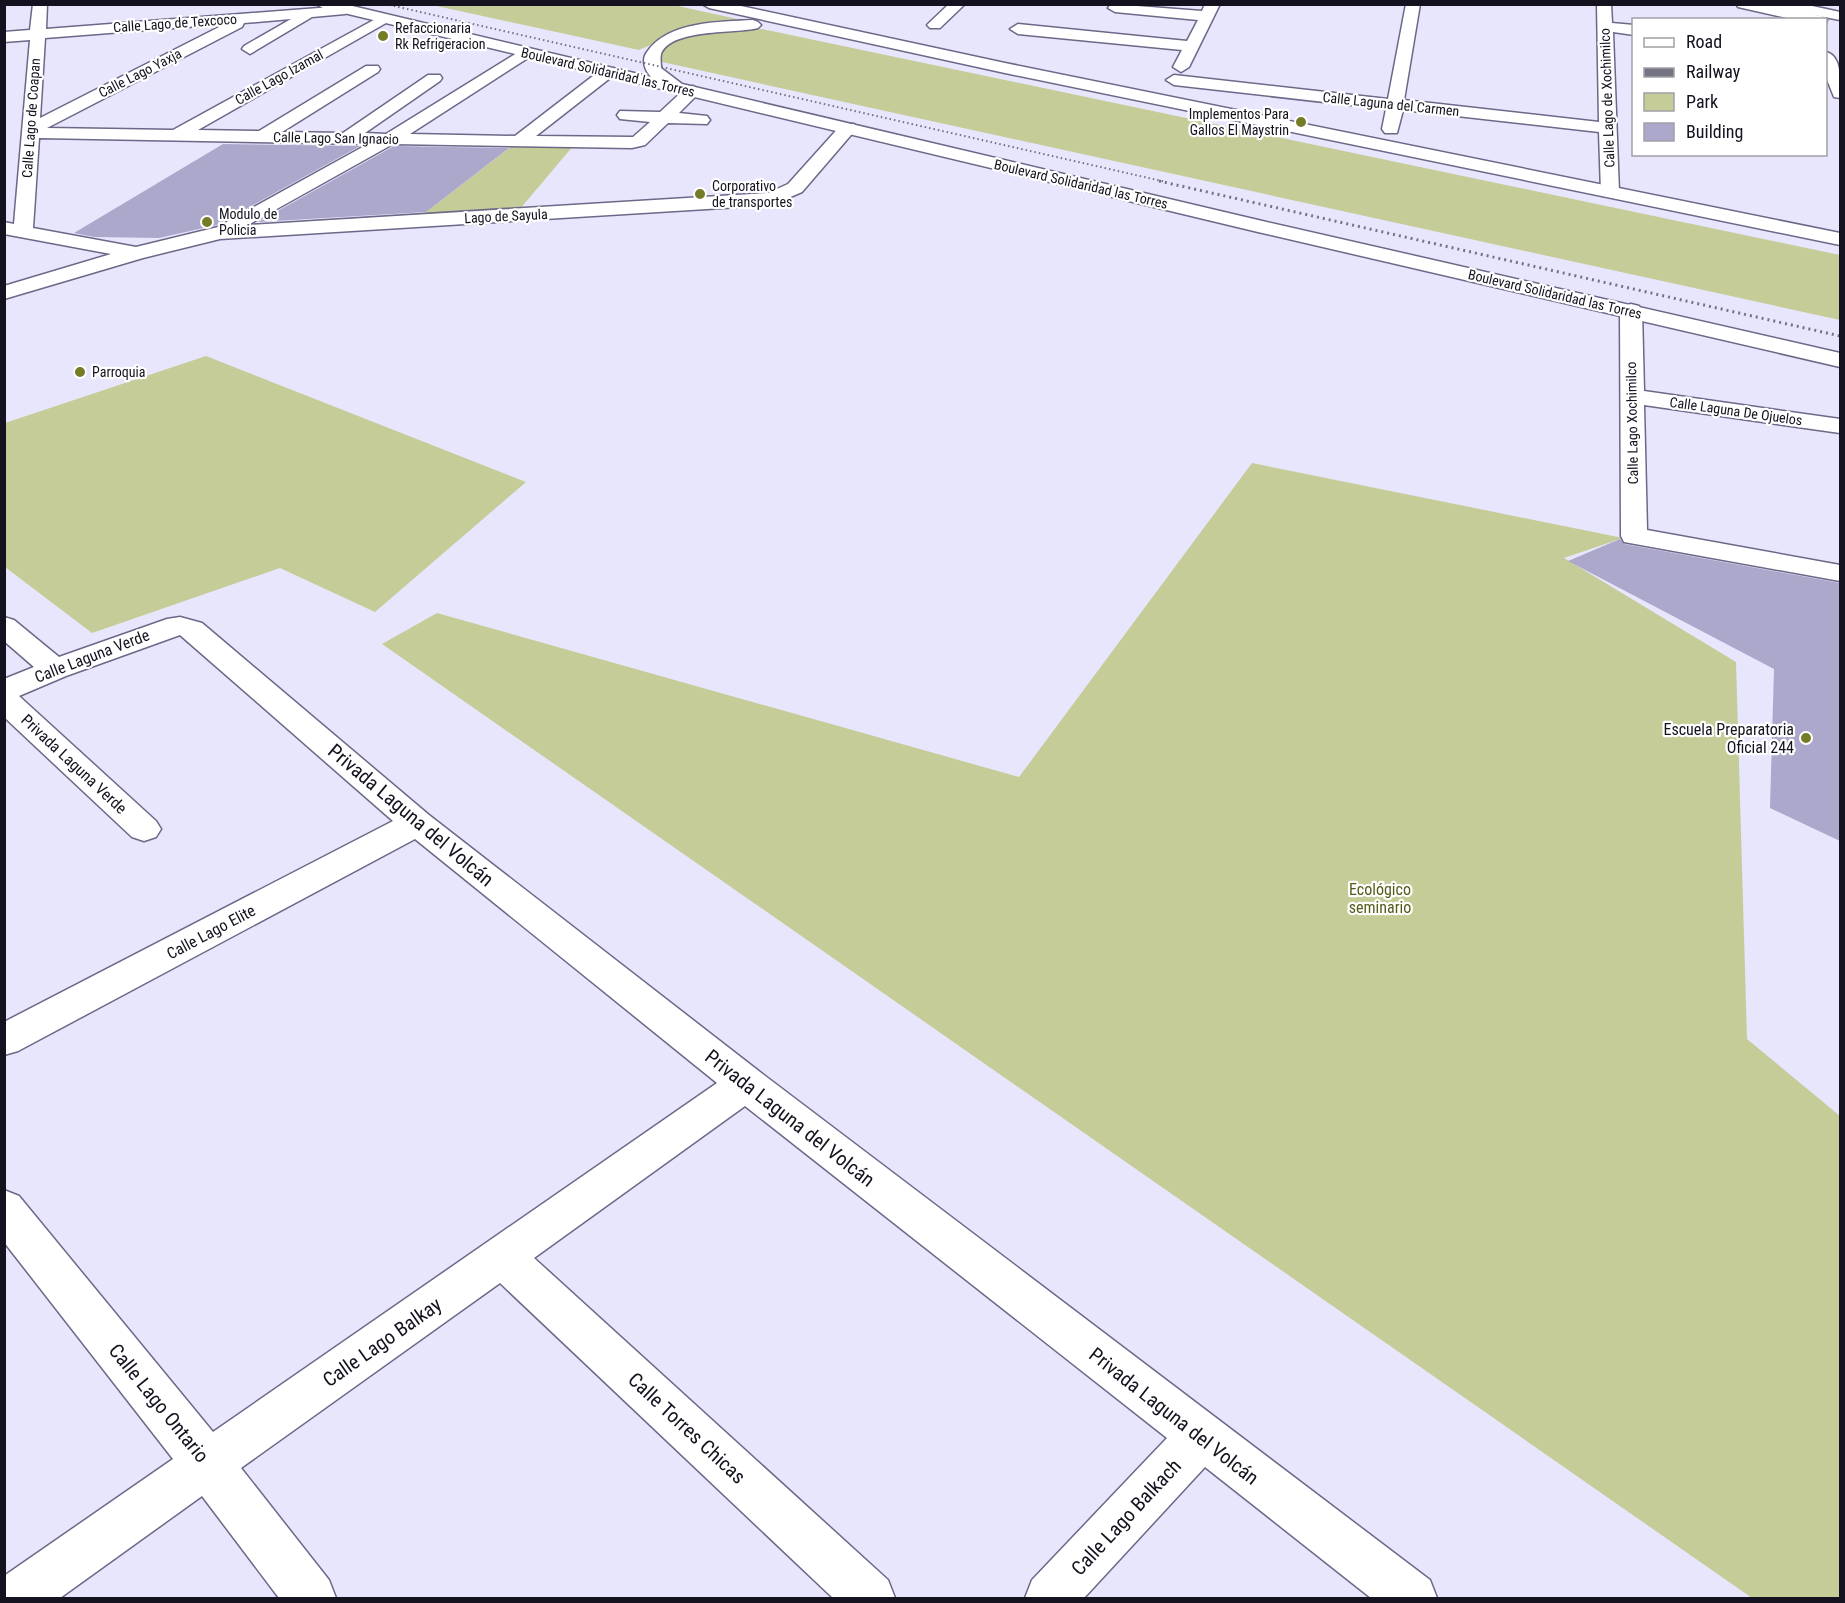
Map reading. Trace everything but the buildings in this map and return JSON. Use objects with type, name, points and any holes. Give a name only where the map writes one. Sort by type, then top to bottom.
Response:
[{"type":"main road","name":"Calle Lago de Coapan","points":[[14,230],[32,131],[36,34],[40,4]]},
{"type":"main road","points":[[709,4],[1162,100],[1840,238]]},
{"type":"main road","points":[[935,25],[958,4]]},
{"type":"main road","points":[[1391,129],[1413,4]]},
{"type":"main road","name":"Calle Lago de Xochimilco","points":[[1604,4],[1610,192]]},
{"type":"main road","points":[[1743,4],[1812,18]]},
{"type":"main road","points":[[1778,4],[1840,16]]},
{"type":"main road","points":[[1826,4],[1840,7]]},
{"type":"main road","name":"Calle Lago de Texcoco","points":[[4,37],[249,17],[318,8]]},
{"type":"main road","points":[[250,49],[318,8]]},
{"type":"main road","name":"Boulevard Solidaridad las Torres","points":[[318,8],[345,10],[1258,226],[1840,360]]},
{"type":"main road","points":[[1115,8],[1211,10],[1162,100]]},
{"type":"main road","name":"Calle Lago Yaxja","points":[[32,131],[249,17]]},
{"type":"main road","name":"Calle Lago Izamal","points":[[176,135],[381,20]]},
{"type":"main road","points":[[665,117],[685,89],[656,74],[651,63],[654,50],[665,41],[685,33],[710,28],[800,24]]},
{"type":"main road","points":[[116,44],[137,26]]},
{"type":"main road","points":[[1605,27],[1632,30]]},
{"type":"main road","points":[[1018,30],[1192,46]]},
{"type":"main road","points":[[220,233],[390,139],[525,53]]},
{"type":"main road","points":[[1827,60],[1840,93]]},
{"type":"main road","points":[[262,137],[372,69]]},
{"type":"main road","points":[[519,141],[608,72]]},
{"type":"main road","points":[[347,138],[434,78]]},
{"type":"main road","name":"Calle Laguna del Carmen","points":[[1174,80],[1608,128]]},
{"type":"main road","points":[[626,115],[701,120]]},
{"type":"main road","name":"Calle Lago San Ignacio","points":[[32,131],[632,143],[639,141],[665,117]]},
{"type":"main road","name":"Lago de Sayula","points":[[4,293],[137,253],[220,233],[772,199],[795,188],[848,128]]},
{"type":"main road","points":[[14,230],[137,253]]},
{"type":"main road","name":"Calle Lago Xochimilco","points":[[1631,311],[1634,536],[1840,573]]},
{"type":"main road","name":"Calle Laguna De Ojuelos","points":[[1631,396],[1840,426]]},
{"type":"main road","points":[[4,626],[55,669]]},
{"type":"main road","name":"Calle Laguna Verde","points":[[4,691],[55,669],[167,628],[180,626]]},
{"type":"main road","name":"Privada Laguna del Volcán","points":[[180,626],[192,629],[417,823],[746,1084],[1412,1599]]},
{"type":"main road","name":"Privada Laguna Verde","points":[[4,699],[144,829]]},
{"type":"main road","name":"Calle Lago Elite","points":[[4,1040],[417,823]]},
{"type":"main road","name":"Calle Lago Balkay","points":[[17,1599],[746,1084]]},
{"type":"main road","name":"Calle Lago Ontario","points":[[4,1209],[311,1599]]},
{"type":"main road","name":"Calle Torres Chicas","points":[[503,1257],[870,1599]]},
{"type":"main road","name":"Calle Lago Balkach","points":[[1050,1599],[1201,1436]]},
{"type":"green space","points":[[669,4],[746,21],[692,27],[639,50],[432,5]]},
{"type":"green space","points":[[762,29],[1840,255],[1840,320],[653,60],[660,49],[685,36],[718,31]]},
{"type":"green space","points":[[574,145],[519,210],[422,215],[512,146]]},
{"type":"green space","points":[[206,356],[526,482],[375,612],[280,568],[92,633],[5,567],[5,423]]},
{"type":"green space","name":"Ecológico seminario","points":[[1252,463],[1623,538],[1564,558],[1736,662],[1747,1039],[1840,1116],[1840,1598],[1752,1598],[382,644],[437,613],[1019,777]]},
{"type":"railway","points":[[385,4],[1166,182]]},
{"type":"railway","points":[[1159,181],[1840,336]]},
{"type":"place","name":"Refaccionaria Rk Refrigeracion","points":[[383,36]]},
{"type":"place","name":"Implementos Para Gallos El Maystrin","points":[[1301,122]]},
{"type":"place","name":"Corporativo de transportes","points":[[700,194]]},
{"type":"place","name":"Modulo de Policia","points":[[207,222]]},
{"type":"place","name":"Parroquia","points":[[80,372]]},
{"type":"place","name":"Escuela Preparatoria Oficial 244","points":[[1806,738]]}]
